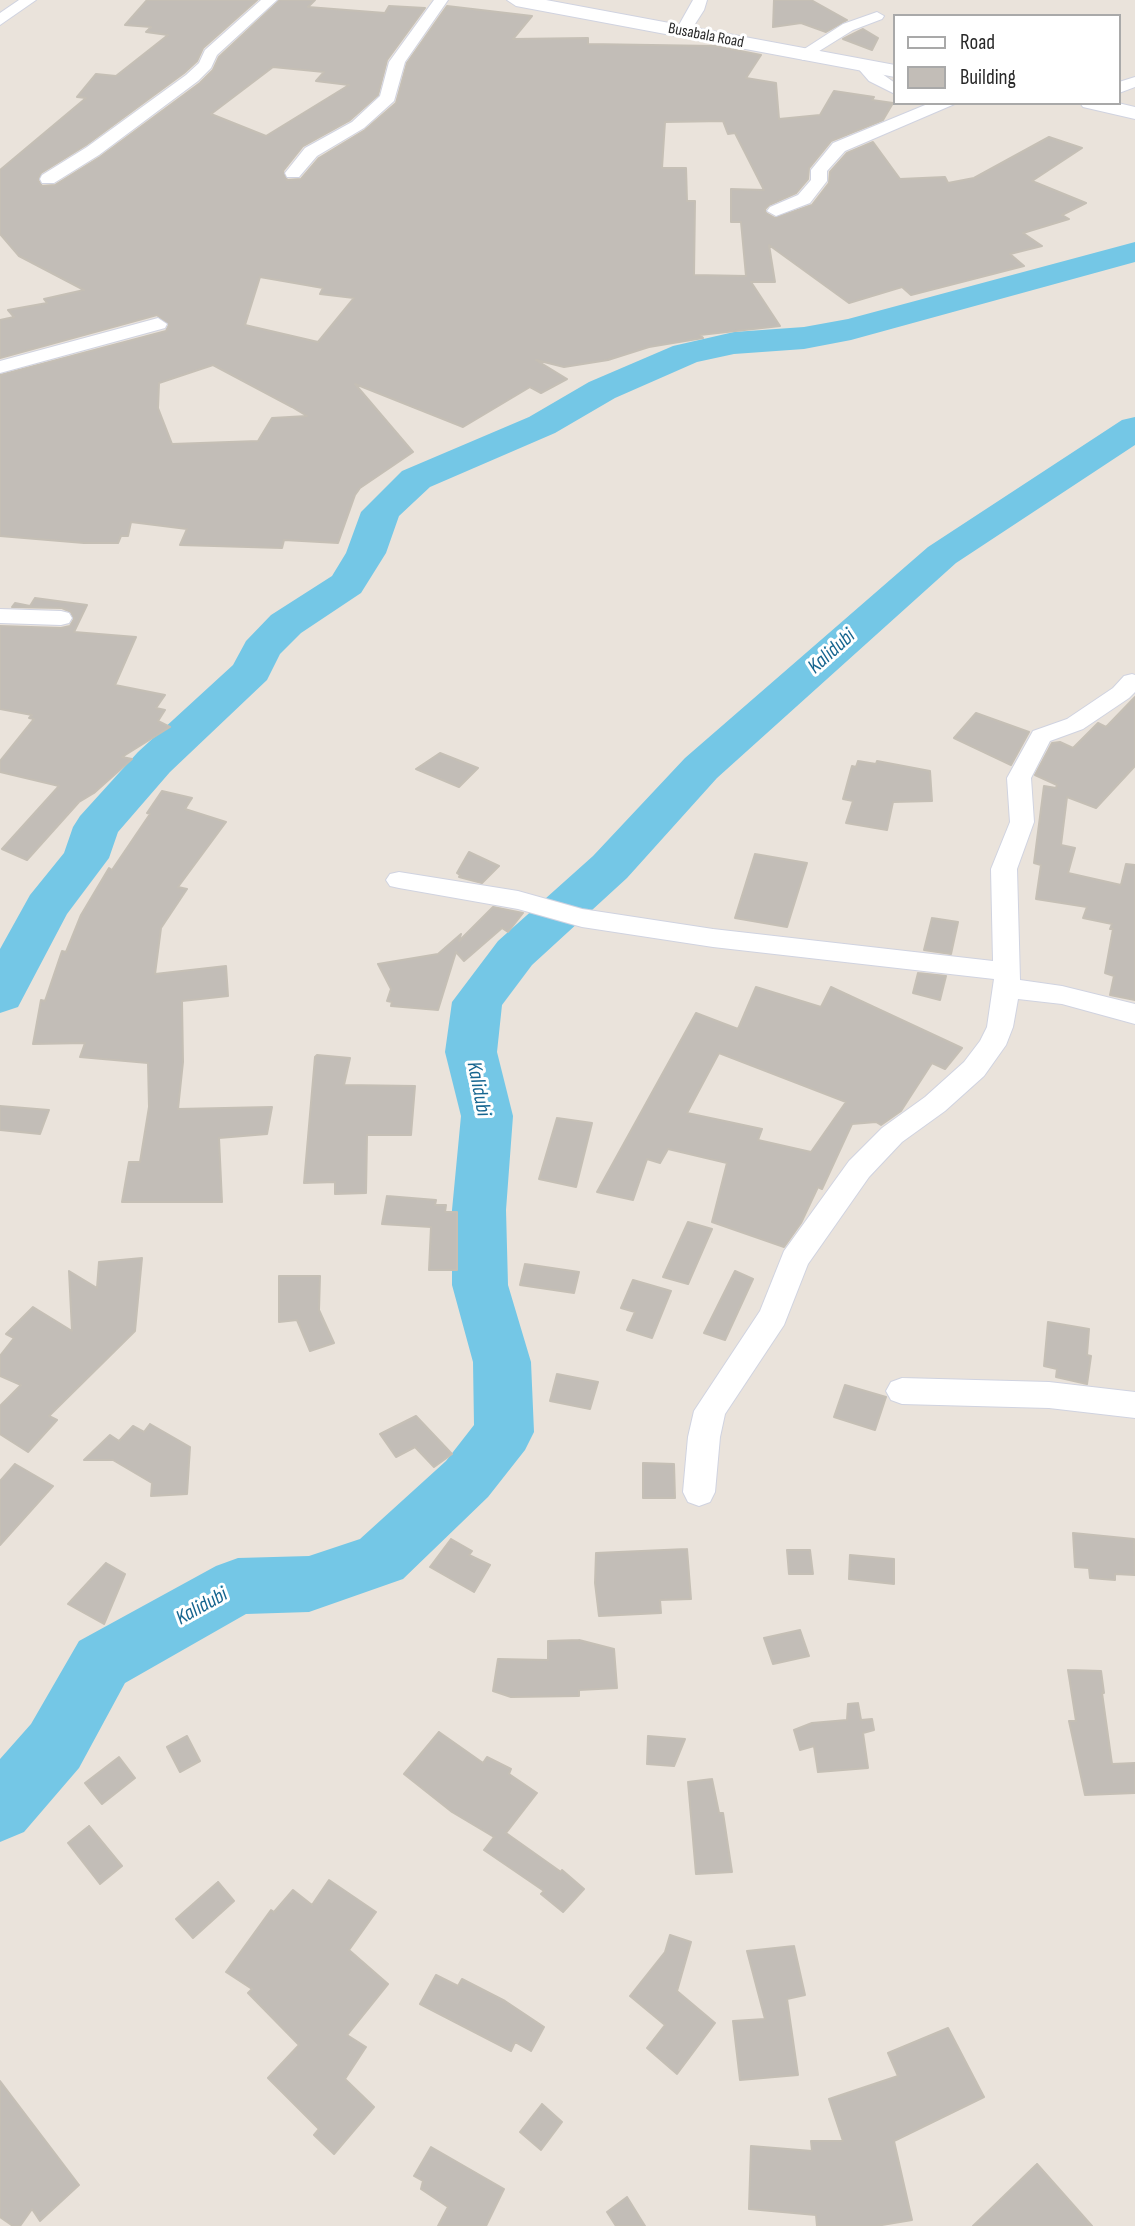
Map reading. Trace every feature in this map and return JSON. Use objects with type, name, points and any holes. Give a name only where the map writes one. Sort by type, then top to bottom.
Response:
[{"type":"street","points":[[2,17],[29,0]]},
{"type":"street","points":[[48,179],[192,78],[206,65],[210,53],[270,0]]},
{"type":"street","points":[[293,173],[311,152],[358,125],[388,98],[397,62],[441,0]]},
{"type":"street","name":"Busabala Road","points":[[516,0],[894,71]]},
{"type":"street","points":[[683,32],[700,0]]},
{"type":"street","points":[[803,55],[848,27],[877,16]]},
{"type":"street","points":[[864,66],[876,78],[894,88]]},
{"type":"street","points":[[776,211],[804,199],[819,181],[819,170],[839,147],[882,131],[924,110],[942,105]]},
{"type":"street","points":[[1099,105],[1135,113]]},
{"type":"street","points":[[0,367],[158,324]]},
{"type":"street","points":[[0,616],[61,618]]},
{"type":"street","points":[[699,1492],[704,1437],[710,1412],[772,1316],[795,1259],[859,1169],[892,1135],[935,1104],[974,1069],[992,1045],[1000,1027],[1007,979],[1004,869],[1022,822],[1019,778],[1041,736],[1075,724],[1121,693],[1132,681]]},
{"type":"street","points":[[399,880],[518,900],[582,918],[713,938],[909,962],[1007,979],[1135,1014]]},
{"type":"street","points":[[902,1391],[1049,1395],[1135,1405]]},
{"type":"building","points":[[147,0],[257,0],[203,48],[197,61],[184,73],[86,145],[41,173],[38,180],[42,186],[55,185],[100,157],[200,83],[213,70],[219,57],[280,0],[315,0],[308,7],[385,13],[389,6],[425,8],[387,60],[378,95],[350,120],[303,146],[283,171],[287,180],[301,179],[319,158],[365,130],[396,103],[407,63],[447,6],[532,16],[513,39],[588,38],[588,44],[715,46],[761,55],[746,78],[776,83],[779,119],[820,115],[834,91],[893,103],[883,120],[831,141],[809,168],[808,179],[796,193],[765,209],[766,213],[775,218],[812,205],[829,183],[830,172],[847,153],[873,142],[900,179],[945,177],[948,183],[974,178],[1049,137],[1082,148],[1032,181],[1086,203],[1062,215],[1069,219],[1023,233],[1042,246],[1010,254],[1024,266],[911,295],[902,287],[849,303],[769,245],[775,282],[751,282],[780,326],[700,335],[703,338],[649,347],[608,360],[564,367],[536,360],[567,379],[541,393],[530,387],[463,427],[355,384],[413,452],[360,488],[338,543],[284,540],[282,548],[180,545],[187,529],[131,522],[128,536],[121,536],[118,543],[0,536],[0,375],[166,331],[169,325],[157,315],[0,358],[0,320],[14,317],[8,310],[47,303],[44,299],[84,290],[19,256],[0,234],[0,170],[86,98],[77,97],[96,74],[116,76],[168,35],[146,32],[151,27],[125,25]],"holes":[[[273,67],[324,72],[316,81],[349,85],[266,136],[211,114]],[[723,121],[728,134],[735,133],[764,190],[731,189],[731,222],[741,222],[746,276],[694,275],[695,201],[687,201],[686,168],[662,168],[665,122]],[[260,277],[323,288],[320,294],[354,298],[318,342],[245,325]],[[213,365],[307,416],[272,418],[258,441],[172,444],[158,408],[159,383]]]},
{"type":"building","points":[[774,0],[811,0],[847,20],[826,32],[801,23],[773,27]]},
{"type":"building","points":[[863,29],[878,38],[872,50],[843,39]]},
{"type":"building","points":[[35,598],[87,605],[74,632],[136,637],[115,685],[165,695],[156,708],[165,710],[158,721],[170,727],[122,757],[132,759],[94,793],[79,802],[27,860],[2,849],[59,786],[0,772],[0,761],[34,719],[29,718],[32,715],[0,709],[0,626],[61,628],[70,626],[74,619],[71,612],[62,608],[12,607],[15,603],[30,606]]},
{"type":"building","points":[[1135,697],[1135,766],[1096,808],[1067,797],[1061,845],[1075,848],[1068,873],[1121,885],[1126,864],[1135,865],[1135,1000],[1110,995],[1114,976],[1105,973],[1112,924],[1083,918],[1087,907],[1036,899],[1041,865],[1034,863],[1044,786],[1056,788],[1057,785],[1035,775],[1052,743],[1060,742],[1073,748],[1098,723],[1106,727]]},
{"type":"building","points":[[976,713],[1029,732],[1011,765],[954,738]]},
{"type":"building","points":[[440,753],[478,768],[459,787],[416,769]]},
{"type":"building","points":[[858,761],[876,764],[877,761],[930,771],[932,801],[893,802],[887,830],[846,823],[853,801],[843,799],[852,766],[856,767]]},
{"type":"building","points":[[162,791],[192,798],[185,809],[226,822],[178,887],[187,889],[161,928],[155,974],[226,966],[228,996],[182,1001],[183,1062],[178,1109],[272,1107],[267,1134],[219,1138],[222,1202],[122,1202],[129,1162],[140,1162],[149,1107],[148,1063],[80,1057],[85,1043],[33,1044],[41,1000],[45,1001],[62,951],[66,952],[81,915],[109,868],[112,870],[150,814],[147,813]]},
{"type":"building","points":[[469,852],[499,866],[482,883],[459,877],[457,873]]},
{"type":"building","points":[[755,854],[807,863],[787,927],[735,918]]},
{"type":"building","points":[[493,907],[523,913],[508,932],[502,928],[464,961],[456,952],[438,1010],[391,1006],[392,1002],[387,1001],[391,989],[378,964],[438,954],[461,934],[459,941]]},
{"type":"building","points":[[932,918],[958,922],[951,954],[924,950]]},
{"type":"building","points":[[918,973],[946,976],[940,1000],[913,993]]},
{"type":"building","points":[[756,987],[821,1007],[831,987],[962,1048],[945,1069],[932,1063],[901,1111],[881,1125],[876,1122],[852,1124],[822,1189],[818,1187],[801,1223],[784,1247],[712,1222],[727,1163],[668,1149],[660,1163],[647,1159],[633,1200],[597,1192],[696,1013],[738,1029]],"holes":[[[719,1053],[846,1102],[811,1152],[758,1140],[762,1129],[687,1113]]]},
{"type":"building","points":[[317,1055],[350,1058],[344,1085],[415,1086],[411,1135],[367,1135],[366,1193],[335,1194],[335,1182],[304,1183]]},
{"type":"building","points":[[0,1106],[49,1110],[40,1134],[0,1130]]},
{"type":"building","points":[[557,1118],[592,1123],[576,1187],[539,1179]]},
{"type":"building","points":[[387,1196],[436,1200],[435,1205],[446,1205],[445,1212],[457,1212],[457,1270],[429,1270],[431,1227],[382,1224]]},
{"type":"building","points":[[688,1222],[712,1229],[688,1284],[663,1277]]},
{"type":"building","points":[[142,1258],[135,1331],[49,1416],[57,1420],[28,1452],[0,1434],[0,1406],[21,1385],[0,1376],[0,1356],[14,1338],[6,1334],[33,1307],[72,1331],[69,1271],[97,1288],[99,1262]]},
{"type":"building","points":[[525,1264],[579,1272],[574,1293],[520,1285]]},
{"type":"building","points":[[735,1271],[753,1279],[725,1340],[704,1333]]},
{"type":"building","points":[[279,1276],[320,1276],[319,1310],[334,1343],[310,1351],[297,1320],[279,1322]]},
{"type":"building","points":[[633,1280],[671,1291],[652,1338],[627,1330],[635,1312],[621,1308]]},
{"type":"building","points":[[1048,1322],[1089,1329],[1087,1355],[1091,1356],[1087,1384],[1056,1377],[1057,1369],[1044,1366]]},
{"type":"building","points":[[557,1374],[598,1382],[590,1409],[550,1401]]},
{"type":"building","points":[[845,1385],[886,1397],[875,1430],[834,1417]]},
{"type":"building","points":[[416,1416],[452,1454],[434,1467],[415,1447],[396,1457],[380,1434]]},
{"type":"building","points":[[150,1424],[190,1447],[187,1494],[151,1496],[152,1483],[113,1460],[84,1460],[110,1435],[119,1441],[133,1426],[144,1432]]},
{"type":"building","points":[[643,1463],[674,1464],[675,1498],[643,1498]]},
{"type":"building","points":[[15,1464],[53,1486],[0,1545],[0,1481]]},
{"type":"building","points":[[1073,1533],[1134,1539],[1135,1575],[1115,1574],[1115,1580],[1090,1578],[1089,1568],[1075,1567]]},
{"type":"building","points":[[451,1539],[472,1551],[469,1555],[490,1565],[474,1592],[430,1567]]},
{"type":"building","points":[[687,1549],[691,1599],[660,1600],[661,1613],[599,1616],[595,1583],[596,1553]]},
{"type":"building","points":[[787,1550],[810,1550],[813,1574],[789,1574]]},
{"type":"building","points":[[850,1555],[894,1559],[894,1584],[849,1579]]},
{"type":"building","points":[[106,1563],[125,1574],[104,1624],[68,1604]]},
{"type":"building","points":[[800,1630],[809,1656],[773,1664],[764,1638]]},
{"type":"building","points":[[579,1640],[614,1649],[617,1688],[579,1690],[579,1696],[511,1697],[493,1691],[498,1659],[548,1660],[548,1641]]},
{"type":"building","points":[[1068,1670],[1101,1671],[1112,1764],[1135,1763],[1135,1793],[1085,1795],[1069,1721],[1076,1721]]},
{"type":"building","points":[[858,1703],[861,1720],[872,1719],[874,1730],[863,1733],[868,1768],[818,1772],[814,1746],[800,1750],[794,1730],[812,1723],[847,1720],[848,1704]]},
{"type":"building","points":[[439,1732],[483,1763],[487,1757],[511,1769],[509,1774],[537,1793],[506,1833],[561,1872],[562,1870],[584,1889],[563,1912],[541,1894],[544,1891],[484,1850],[494,1837],[452,1812],[404,1774]]},
{"type":"building","points":[[187,1736],[200,1761],[180,1772],[167,1747]]},
{"type":"building","points":[[648,1736],[685,1739],[674,1766],[647,1764]]},
{"type":"building","points":[[119,1757],[135,1778],[102,1804],[85,1783]]},
{"type":"building","points":[[712,1779],[719,1813],[723,1813],[732,1872],[696,1874],[688,1782]]},
{"type":"building","points":[[89,1826],[122,1866],[100,1884],[68,1843]]},
{"type":"building","points":[[329,1880],[376,1912],[349,1950],[388,1984],[347,2035],[366,2047],[345,2079],[374,2107],[334,2154],[314,2135],[319,2129],[268,2078],[299,2045],[248,1993],[252,1989],[226,1972],[271,1910],[274,1912],[293,1890],[312,1905]]},
{"type":"building","points":[[218,1882],[234,1901],[193,1938],[176,1919]]},
{"type":"building","points":[[670,1935],[691,1942],[677,1991],[715,2023],[677,2074],[647,2048],[665,2025],[630,1996],[665,1952]]},
{"type":"building","points":[[794,1946],[805,1995],[787,1999],[798,2075],[740,2080],[733,2021],[765,2019],[747,1951]]},
{"type":"building","points":[[436,1975],[458,1986],[462,1979],[505,2001],[544,2027],[531,2051],[515,2042],[511,2051],[420,2004]]},
{"type":"building","points":[[948,2028],[984,2097],[894,2141],[912,2220],[876,2226],[817,2226],[816,2215],[749,2209],[751,2146],[812,2151],[811,2141],[843,2141],[829,2099],[898,2076],[888,2053]]},
{"type":"building","points":[[0,2081],[79,2185],[40,2221],[32,2209],[20,2226],[13,2226],[0,2217]]},
{"type":"building","points":[[542,2104],[562,2122],[541,2150],[520,2132]]},
{"type":"building","points":[[431,2147],[504,2189],[486,2226],[438,2226],[448,2207],[421,2189],[423,2181],[414,2176]]},
{"type":"building","points":[[1037,2164],[1092,2226],[973,2226]]},
{"type":"building","points":[[627,2197],[645,2226],[616,2226],[607,2212]]},
{"type":"waterway","name":"Kalidubi","points":[[0,995],[47,906],[86,858],[96,827],[154,762],[252,671],[261,650],[286,624],[347,584],[366,553],[381,512],[416,479],[542,425],[602,390],[686,354],[734,343],[804,338],[851,329],[1135,252]]},
{"type":"waterway","name":"Kalidubi","points":[[0,1809],[55,1746],[102,1662],[238,1586],[309,1584],[381,1559],[467,1479],[504,1432],[502,1362],[480,1285],[479,1210],[487,1116],[471,1052],[477,1002],[515,953],[610,867],[701,768],[942,555],[1135,428]]}]
